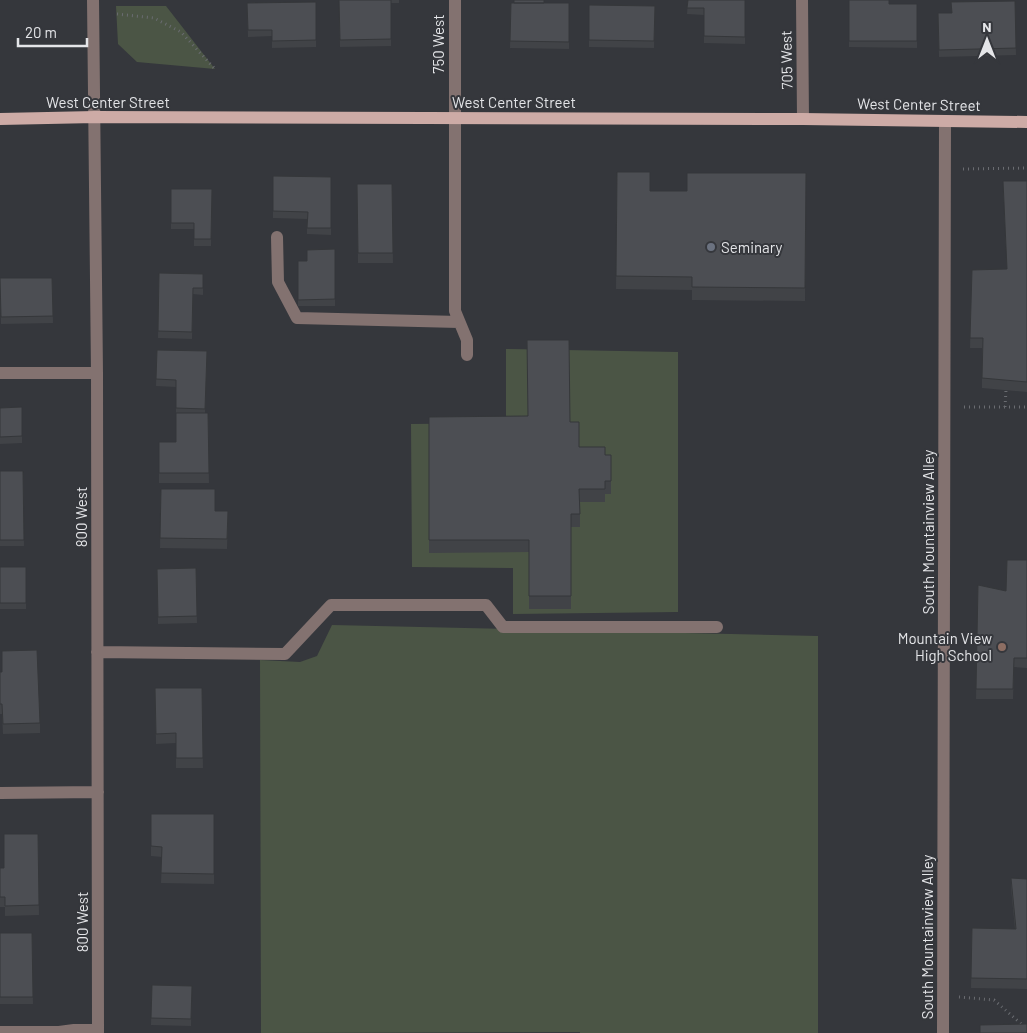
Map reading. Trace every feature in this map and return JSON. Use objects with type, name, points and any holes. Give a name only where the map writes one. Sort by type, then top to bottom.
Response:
[{"type":"main road","name":"West Center Street","points":[[0,119],[804,119],[1027,122]]},
{"type":"street","name":"800 West","points":[[93,0],[97,373],[98,1031]]},
{"type":"street","name":"750 West","points":[[455,0],[454,310],[468,340],[468,355]]},
{"type":"street","name":"705 West","points":[[802,0],[804,119]]},
{"type":"street","name":"South Mountainview Alley","points":[[943,1033],[945,120]]},
{"type":"street","points":[[277,237],[278,282],[297,318],[459,322]]},
{"type":"street","points":[[0,373],[97,373]]},
{"type":"street","points":[[97,652],[286,654],[331,605],[486,605],[503,627],[717,627]]},
{"type":"street","points":[[0,793],[98,792]]},
{"type":"street","points":[[0,1032],[98,1031]]},
{"type":"path","points":[[117,14],[154,18],[181,32],[215,69]]},
{"type":"path","points":[[966,168],[1027,168]]},
{"type":"path","points":[[1005,408],[1006,390]]},
{"type":"path","points":[[964,408],[1027,408]]},
{"type":"path","points":[[959,997],[994,1000],[1027,1030]]},
{"type":"green space","points":[[116,6],[166,6],[215,69],[137,62],[118,44]]},
{"type":"green space","points":[[506,349],[678,352],[678,612],[513,614],[513,568],[412,567],[411,424],[506,423]]},
{"type":"green space","points":[[332,625],[818,636],[818,1033],[261,1033],[260,660],[300,662],[317,656]]},
{"type":"building","points":[[339,0],[391,0],[391,39],[340,40]]},
{"type":"building","points":[[514,0],[544,0],[544,3],[514,3]]},
{"type":"building","points":[[688,0],[745,0],[745,37],[704,36],[704,8],[687,8]]},
{"type":"building","points":[[849,0],[889,0],[889,4],[917,4],[917,41],[849,41]]},
{"type":"building","points":[[1015,1],[1016,48],[939,50],[938,13],[952,13],[951,2]]},
{"type":"building","points":[[316,2],[316,40],[272,41],[272,30],[248,30],[247,3]]},
{"type":"building","points":[[511,3],[569,3],[569,42],[510,41]]},
{"type":"building","points":[[589,5],[655,6],[654,41],[589,40]]},
{"type":"building","name":"Seminary","points":[[617,172],[650,172],[650,191],[687,191],[687,173],[806,173],[805,288],[692,287],[692,277],[616,276]]},
{"type":"building","points":[[273,176],[331,177],[331,228],[307,228],[308,212],[273,211]]},
{"type":"building","points":[[1003,181],[1027,181],[1027,382],[982,378],[983,338],[970,338],[972,270],[1007,269]]},
{"type":"building","points":[[357,184],[392,184],[393,253],[358,253]]},
{"type":"building","points":[[171,189],[212,189],[211,239],[194,239],[194,223],[171,223]]},
{"type":"building","points":[[335,249],[335,299],[298,300],[298,261],[307,261],[307,250]]},
{"type":"building","points":[[159,273],[203,274],[203,288],[193,288],[192,332],[158,331]]},
{"type":"building","points":[[0,278],[52,278],[53,316],[1,317]]},
{"type":"building","points":[[527,340],[569,340],[570,422],[579,422],[579,447],[605,447],[605,455],[611,455],[611,481],[605,481],[605,489],[579,489],[580,514],[571,514],[571,596],[529,596],[529,540],[429,540],[429,417],[528,416]]},
{"type":"building","points":[[157,350],[207,351],[205,409],[176,408],[176,380],[156,379]]},
{"type":"building","points":[[22,407],[22,436],[0,437],[0,408]]},
{"type":"building","points":[[176,413],[208,413],[209,473],[159,473],[159,442],[176,442]]},
{"type":"building","points":[[0,471],[23,471],[24,540],[0,540]]},
{"type":"building","points":[[161,489],[215,489],[215,511],[228,511],[227,539],[160,538]]},
{"type":"building","name":"Mountain View High School","points":[[1007,560],[1027,560],[1027,658],[1014,658],[1013,689],[976,689],[978,585],[1006,591]]},
{"type":"building","points":[[0,567],[26,567],[26,603],[0,603]]},
{"type":"building","points":[[196,568],[197,616],[158,617],[157,569]]},
{"type":"building","points":[[37,650],[40,723],[3,724],[2,704],[0,704],[2,651]]},
{"type":"building","points":[[155,688],[202,688],[203,758],[176,758],[176,733],[156,734]]},
{"type":"building","points":[[151,814],[214,814],[214,874],[161,873],[162,847],[151,846]]},
{"type":"building","points":[[4,834],[38,834],[39,905],[5,906],[5,897],[0,897],[0,868],[4,868]]},
{"type":"building","points":[[1011,878],[1027,879],[1027,979],[971,978],[972,928],[1016,929]]},
{"type":"building","points":[[0,933],[32,933],[33,997],[0,997]]},
{"type":"building","points":[[152,985],[192,986],[191,1019],[151,1018]]},
{"type":"building","points":[[1027,1024],[1027,1033],[980,1033],[980,1025]]},
{"type":"place","name":"Seminary","points":[[711,247]]},
{"type":"place","name":"Mountain View High School","points":[[1002,647]]}]
